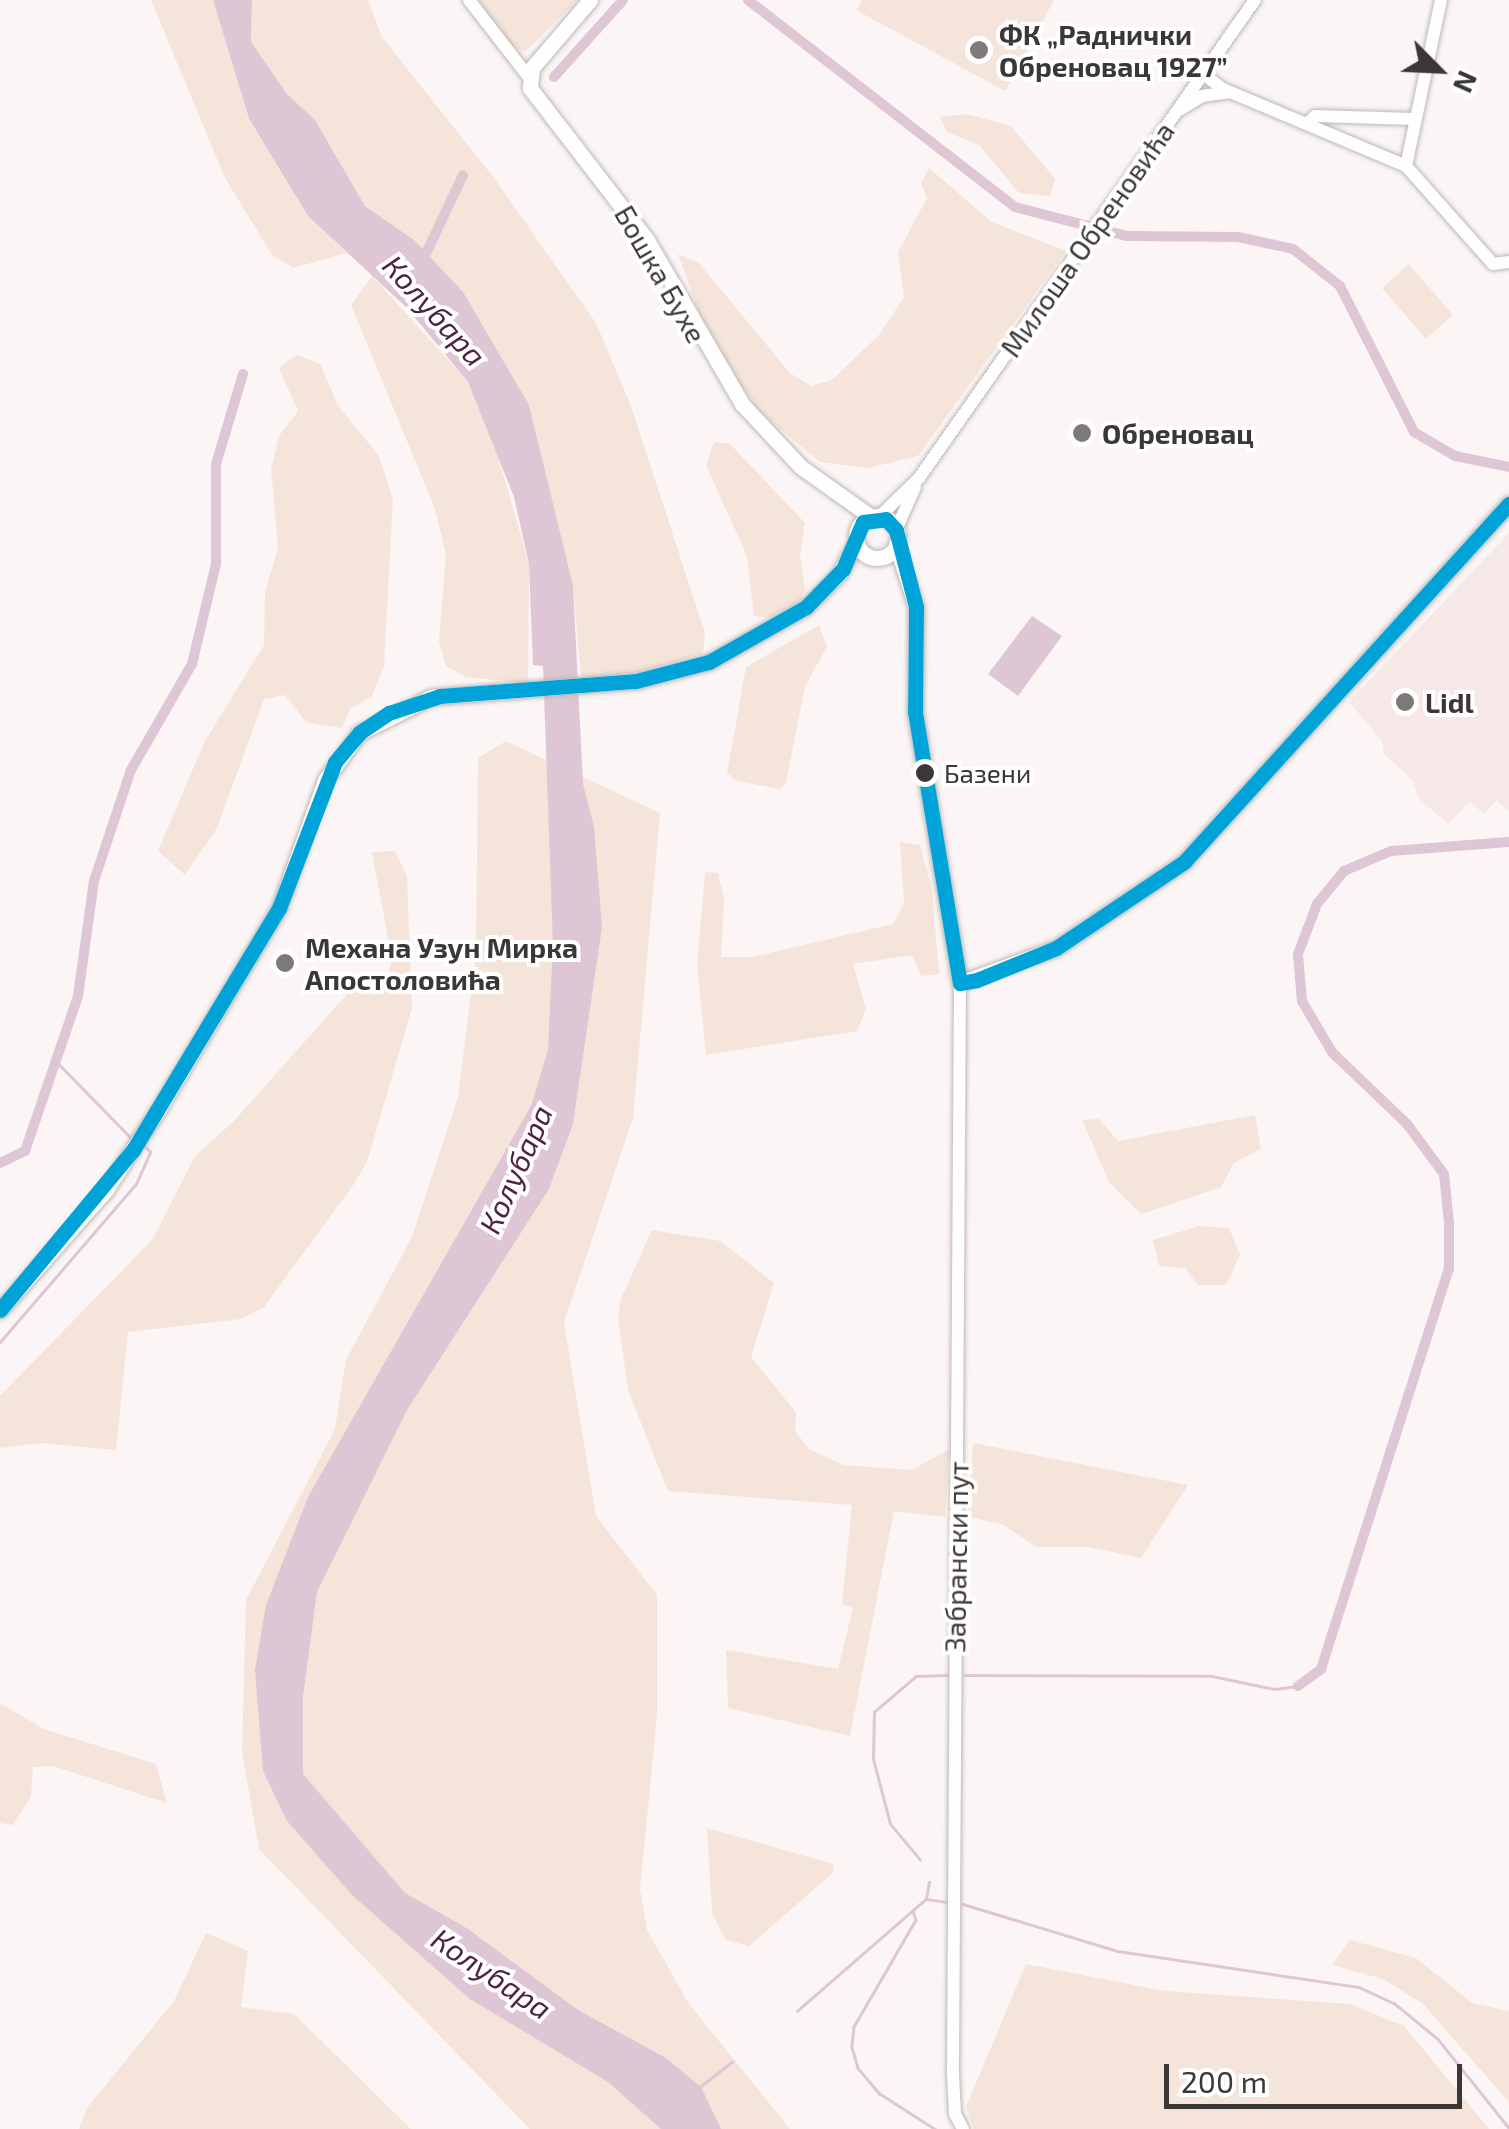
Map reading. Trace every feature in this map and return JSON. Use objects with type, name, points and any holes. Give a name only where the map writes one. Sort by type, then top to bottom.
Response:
[{"type":"main road","points":[[528,76],[590,0]]},
{"type":"main road","name":"Бошка Бухе","points":[[528,76],[536,98],[647,240],[742,404],[830,492],[856,537],[877,557]]},
{"type":"main road","name":"Бошка Бухе","points":[[830,492],[875,517],[896,538]]},
{"type":"main road","points":[[0,1310],[138,1143],[279,908],[322,788],[343,750],[400,708],[458,694],[619,684],[723,656],[820,596],[877,557],[896,538],[912,593],[916,712],[960,983],[1056,948],[1184,862],[1509,504]]},
{"type":"main road","points":[[820,596],[856,537],[875,517]]},
{"type":"main road","points":[[877,557],[912,593]]},
{"type":"street","points":[[469,0],[528,76]]},
{"type":"street","name":"Милоша Обреновића","points":[[875,517],[919,478],[1255,0]]},
{"type":"street","points":[[1406,166],[1441,0]]},
{"type":"street","points":[[1203,74],[1229,92],[1309,122],[1406,166],[1492,264],[1509,262]]},
{"type":"street","points":[[1177,111],[1202,96],[1229,92]]},
{"type":"street","points":[[1309,122],[1315,116],[1414,119]]},
{"type":"street","name":"Милоша Обреновића","points":[[896,538],[919,478]]},
{"type":"street","name":"Забрански пут","points":[[960,983],[953,2075],[955,2114],[963,2129]]},
{"type":"shaded area","points":[[151,0],[213,0],[249,120],[308,216],[347,253],[293,268],[272,255],[225,178]]},
{"type":"shaded area","points":[[252,0],[368,0],[382,37],[494,178],[596,323],[631,406],[705,633],[703,653],[639,672],[581,678],[573,585],[529,405],[414,240],[365,206],[315,120],[287,94],[251,42]]},
{"type":"shaded area","points":[[478,0],[578,0],[525,52],[506,44]]},
{"type":"shaded area","name":"ФК „Раднички Обреновац 1927”","points":[[862,0],[1054,0],[1005,91],[856,10]]},
{"type":"shaded area","points":[[967,114],[1011,126],[1055,179],[1050,196],[1019,193],[980,146],[947,132],[940,117]]},
{"type":"shaded area","points":[[929,168],[992,222],[1066,251],[918,456],[868,468],[820,462],[761,413],[710,343],[678,254],[698,262],[790,373],[811,386],[832,380],[879,335],[904,297],[898,252],[927,198],[921,183]]},
{"type":"shaded area","points":[[1409,264],[1453,315],[1426,339],[1382,288]]},
{"type":"shaded area","points":[[372,276],[468,382],[493,439],[529,564],[528,683],[466,677],[446,666],[439,641],[446,554],[435,509],[351,305]]},
{"type":"shaded area","points":[[297,355],[320,364],[339,407],[379,456],[393,499],[384,666],[372,696],[350,709],[342,728],[306,722],[285,695],[264,699],[217,828],[185,875],[158,851],[205,741],[264,645],[265,592],[278,548],[271,469],[279,436],[298,411],[279,368]]},
{"type":"shaded area","points":[[714,442],[730,444],[805,523],[800,555],[805,589],[801,600],[770,617],[754,616],[747,556],[706,465]]},
{"type":"shaded area","points":[[1509,533],[1509,812],[1497,800],[1484,814],[1470,802],[1448,824],[1419,799],[1413,781],[1384,754],[1382,741],[1349,702]]},
{"type":"shaded area","points":[[819,625],[827,647],[805,686],[786,783],[780,789],[737,781],[727,773],[746,667]]},
{"type":"shaded area","points":[[506,741],[660,813],[633,1118],[564,1322],[596,1516],[657,1595],[657,1716],[640,1889],[647,1930],[689,2004],[790,2129],[530,2129],[259,1849],[242,1751],[246,1600],[335,1429],[346,1360],[412,1237],[458,1097],[476,953],[478,758]]},
{"type":"shaded area","points":[[900,842],[920,845],[932,890],[939,974],[921,976],[912,955],[853,964],[866,1009],[857,1031],[706,1055],[697,964],[705,872],[718,873],[724,899],[721,957],[752,957],[893,924],[904,904]]},
{"type":"shaded area","points":[[395,851],[407,876],[412,1008],[367,1162],[354,1184],[264,1307],[241,1319],[128,1332],[116,1450],[41,1443],[0,1448],[0,1396],[152,1240],[195,1156],[234,1121],[349,992],[385,982],[392,960],[372,852]]},
{"type":"shaded area","points":[[1255,1115],[1261,1149],[1234,1163],[1221,1187],[1141,1214],[1109,1182],[1082,1120],[1099,1119],[1118,1141]]},
{"type":"shaded area","points":[[1199,1226],[1229,1228],[1240,1255],[1226,1285],[1198,1285],[1185,1268],[1159,1266],[1153,1240]]},
{"type":"shaded area","points":[[652,1230],[720,1241],[774,1283],[751,1357],[796,1412],[795,1431],[809,1449],[843,1465],[912,1470],[949,1449],[945,1517],[894,1511],[850,1736],[728,1708],[726,1650],[838,1669],[853,1608],[842,1604],[852,1505],[668,1491],[628,1390],[618,1320],[620,1301]]},
{"type":"shaded area","points":[[973,1443],[1188,1485],[1141,1558],[1089,1547],[1036,1547],[1002,1524],[968,1517]]},
{"type":"shaded area","points":[[0,1703],[44,1729],[156,1764],[167,1803],[53,1766],[33,1767],[31,1797],[13,1825],[0,1823]]},
{"type":"shaded area","points":[[707,1828],[833,1864],[834,1872],[749,1946],[726,1940],[712,1913]]},
{"type":"shaded area","points":[[206,1933],[248,1951],[241,2007],[294,2014],[411,2129],[79,2129],[87,2108],[174,2001]]},
{"type":"shaded area","points":[[1350,1940],[1416,1958],[1472,2003],[1509,2011],[1509,2102],[1422,2003],[1383,1979],[1332,1965]]},
{"type":"shaded area","points":[[1026,1964],[1165,1991],[1350,2004],[1404,2026],[1489,2129],[974,2129],[966,2107]]},
{"type":"water","name":"Колубара","points":[[213,0],[252,0],[251,42],[287,94],[315,120],[365,206],[414,240],[463,292],[529,405],[573,585],[583,784],[594,827],[602,927],[573,1124],[549,1189],[407,1410],[317,1592],[303,1696],[303,1774],[405,1893],[468,1929],[578,2010],[666,2058],[701,2087],[721,2129],[661,2129],[608,2082],[470,1999],[352,1895],[287,1821],[263,1771],[255,1670],[266,1605],[308,1497],[531,1106],[548,1050],[553,945],[543,666],[533,665],[529,564],[514,497],[468,382],[407,308],[308,216],[249,119]]},
{"type":"water","points":[[1032,616],[1062,636],[1018,696],[988,674]]},
{"type":"waterway","points":[[554,77],[623,0]]},
{"type":"waterway","points":[[748,0],[1015,207],[1127,236],[1238,237],[1293,249],[1340,286],[1414,432],[1455,456],[1509,467]]},
{"type":"waterway","name":"Колубара","points":[[421,264],[463,175]]},
{"type":"waterway","points":[[0,1163],[25,1151],[78,996],[94,881],[131,770],[192,664],[216,564],[216,464],[243,374]]},
{"type":"waterway","points":[[1298,1686],[1321,1669],[1449,1269],[1444,1174],[1407,1124],[1332,1052],[1302,1001],[1298,954],[1317,904],[1344,871],[1391,851],[1509,842]]},
{"type":"waterway","points":[[56,1061],[132,1139]]},
{"type":"waterway","points":[[0,1342],[136,1184],[150,1152],[143,1145]]},
{"type":"waterway","points":[[920,1860],[890,1824],[873,1759],[874,1712],[916,1676],[947,1675]]},
{"type":"waterway","points":[[965,1675],[1212,1676],[1274,1689],[1298,1686]]},
{"type":"waterway","points":[[797,2011],[926,1899],[929,1882]]},
{"type":"waterway","points":[[927,1899],[945,1902]]},
{"type":"waterway","points":[[963,1904],[1118,1951],[1359,1987],[1394,2003],[1438,2039],[1509,2128]]},
{"type":"waterway","points":[[913,1911],[916,1920],[854,2027],[852,2047],[858,2068],[879,2093],[935,2129]]},
{"type":"waterway","points":[[701,2086],[732,2062]]},
{"type":"transit line","points":[[0,1310],[133,1150],[279,908],[335,762],[359,733],[389,713],[440,696],[636,681],[709,662],[806,607],[843,569],[863,522],[886,519],[896,530],[916,607],[915,712],[960,983],[977,980],[1056,948],[1184,862],[1509,504]]},
{"type":"place","name":"ФК „Раднички Обреновац 1927”","points":[[979,50]]},
{"type":"place","name":"Обреновац","points":[[1082,433]]},
{"type":"place","name":"Lidl","points":[[1405,702]]},
{"type":"place","name":"Базени","points":[[925,773]]},
{"type":"place","name":"Механа Узун Мирка Апостоловића","points":[[285,963]]}]
